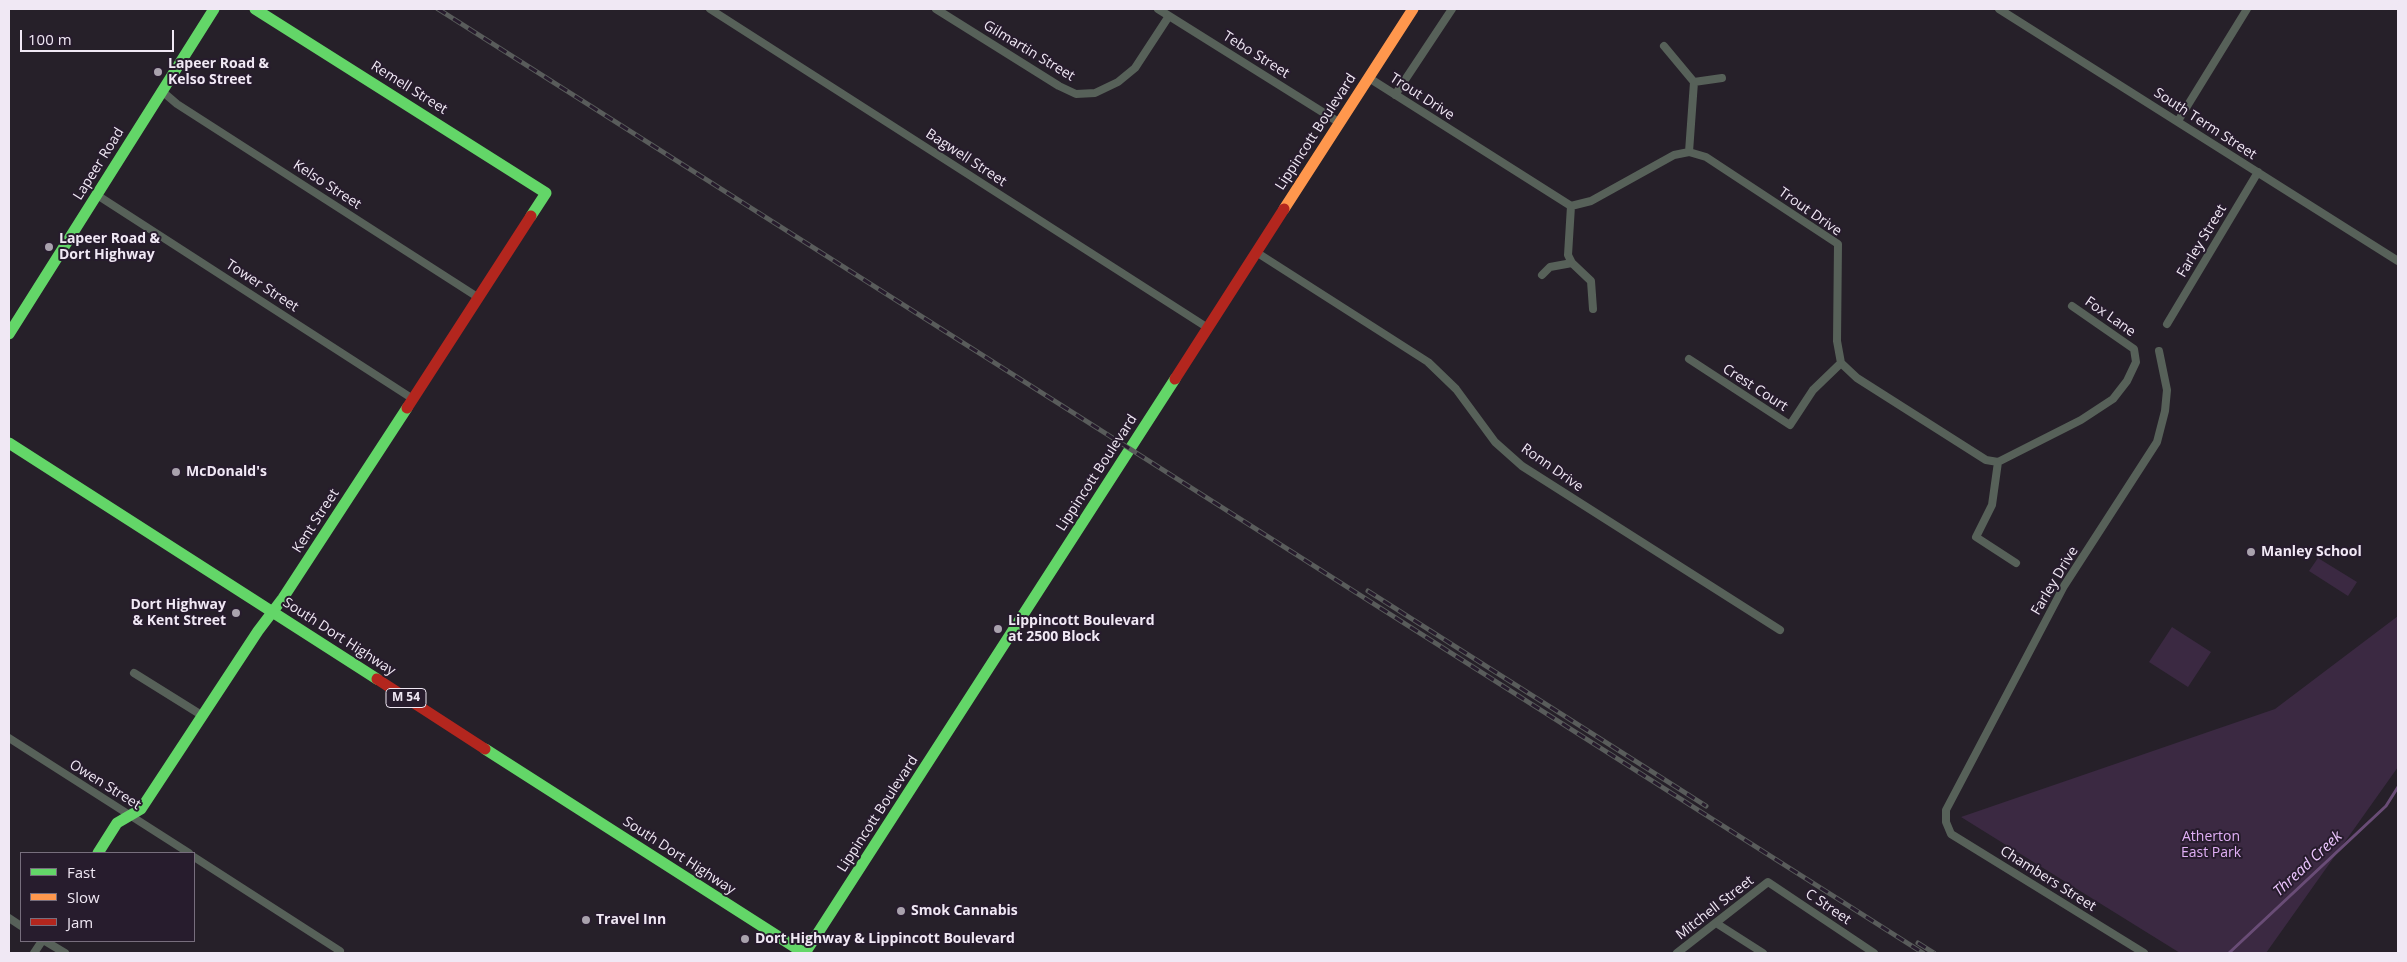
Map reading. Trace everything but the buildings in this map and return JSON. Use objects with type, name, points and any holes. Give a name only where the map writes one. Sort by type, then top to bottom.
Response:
[{"type":"street","name":"Lapeer Road","points":[[9,334],[214,9]]},
{"type":"street","name":"Remell Street","points":[[256,9],[546,193]]},
{"type":"street","name":"Bagwell Street","points":[[710,9],[1208,328]]},
{"type":"street","name":"Gilmartin Street","points":[[936,9],[1059,86],[1076,94],[1095,93],[1118,82],[1135,68],[1170,16]]},
{"type":"street","name":"Tebo Street","points":[[1158,9],[1340,123]]},
{"type":"street","name":"Lippincott Boulevard","points":[[804,953],[1413,9]]},
{"type":"street","points":[[1395,95],[1452,9]]},
{"type":"street","name":"South Term Street","points":[[1999,9],[2398,261]]},
{"type":"street","points":[[2178,121],[2247,9]]},
{"type":"street","points":[[1593,309],[1591,281],[1572,263],[1568,255],[1571,206],[1591,201],[1674,155],[1689,152],[1694,82],[1664,46]]},
{"type":"street","name":"Trout Drive","points":[[1369,78],[1571,206]]},
{"type":"street","points":[[1694,82],[1722,78]]},
{"type":"street","name":"Kelso Street","points":[[163,92],[177,104],[479,298]]},
{"type":"street","name":"Trout Drive","points":[[1689,152],[1706,157],[1838,244],[1837,341],[1841,363]]},
{"type":"street","name":"Farley Street","points":[[2167,324],[2258,172]]},
{"type":"street","name":"Kent Street","points":[[99,852],[116,823],[141,809],[258,630],[273,613],[546,193]]},
{"type":"street","name":"Tower Street","points":[[97,195],[413,398]]},
{"type":"street","name":"Ronn Drive","points":[[1256,252],[1428,362],[1456,389],[1495,442],[1522,466],[1780,630]]},
{"type":"street","points":[[1542,275],[1550,267],[1572,263]]},
{"type":"street","name":"Fox Lane","points":[[1998,462],[2080,420],[2113,399],[2127,381],[2136,362],[2134,349],[2072,306]]},
{"type":"street","name":"Farley Drive","points":[[1946,822],[1946,810],[2064,586],[2157,442],[2167,390],[2159,352]]},
{"type":"street","name":"Crest Court","points":[[1689,359],[1790,425],[1813,390],[1841,363]]},
{"type":"street","points":[[1841,363],[1857,378],[1986,460],[1998,462],[1992,505],[1976,537],[2016,563]]},
{"type":"street","name":"South Dort Highway","points":[[9,443],[804,953]]},
{"type":"street","points":[[134,673],[203,716]]},
{"type":"street","name":"Owen Street","points":[[9,738],[187,852]]},
{"type":"street","name":"Chambers Street","points":[[1946,822],[1951,834],[2144,953]]},
{"type":"street","points":[[195,858],[340,951]]},
{"type":"street","name":"Mitchell Street","points":[[1677,953],[1768,882]]},
{"type":"street","name":"C Street","points":[[1768,882],[1874,953]]},
{"type":"street","points":[[9,918],[20,925]]},
{"type":"street","points":[[1716,923],[1763,953]]},
{"type":"street","points":[[34,953],[43,942]]},
{"type":"street","points":[[46,942],[65,953]]},
{"type":"green space","points":[[2318,558],[2357,582],[2348,596],[2309,571]]},
{"type":"green space","name":"Atherton East Park","points":[[2398,616],[2398,767],[2266,953],[2180,953],[1961,817],[2275,709]]},
{"type":"green space","points":[[2172,627],[2211,652],[2188,687],[2149,662]]},
{"type":"waterway","name":"Thread Creek","points":[[2229,953],[2386,806],[2398,787]]},
{"type":"railway","points":[[438,9],[1923,953]]},
{"type":"railway","points":[[1368,591],[1706,806]]},
{"type":"railway","points":[[1918,943],[1934,953]]},
{"type":"traffic: fast","points":[[9,334],[214,9]]},
{"type":"traffic: fast","points":[[255,9],[546,193],[531,216]]},
{"type":"traffic: fast","points":[[805,953],[1175,379]]},
{"type":"traffic: fast","points":[[99,852],[117,823],[141,809],[258,631],[283,598],[407,408]]},
{"type":"traffic: fast","points":[[9,443],[377,679]]},
{"type":"traffic: fast","points":[[485,749],[804,953]]},
{"type":"traffic: slow","points":[[1284,209],[1413,9]]},
{"type":"traffic: jam","points":[[1175,379],[1284,209]]},
{"type":"traffic: jam","points":[[407,408],[531,216]]},
{"type":"traffic: jam","points":[[377,679],[485,749]]},
{"type":"place","name":"Lapeer Road & Kelso Street","points":[[158,72]]},
{"type":"place","name":"Lapeer Road & Dort Highway","points":[[49,247]]},
{"type":"place","name":"McDonald's","points":[[176,472]]},
{"type":"place","name":"Manley School","points":[[2251,552]]},
{"type":"place","name":"Dort Highway & Kent Street","points":[[236,613]]},
{"type":"place","name":"Lippincott Boulevard at 2500 Block","points":[[998,629]]},
{"type":"place","name":"Smok Cannabis","points":[[901,911]]},
{"type":"place","name":"Travel Inn","points":[[586,920]]},
{"type":"place","name":"Dort Highway & Lippincott Boulevard","points":[[745,939]]}]
